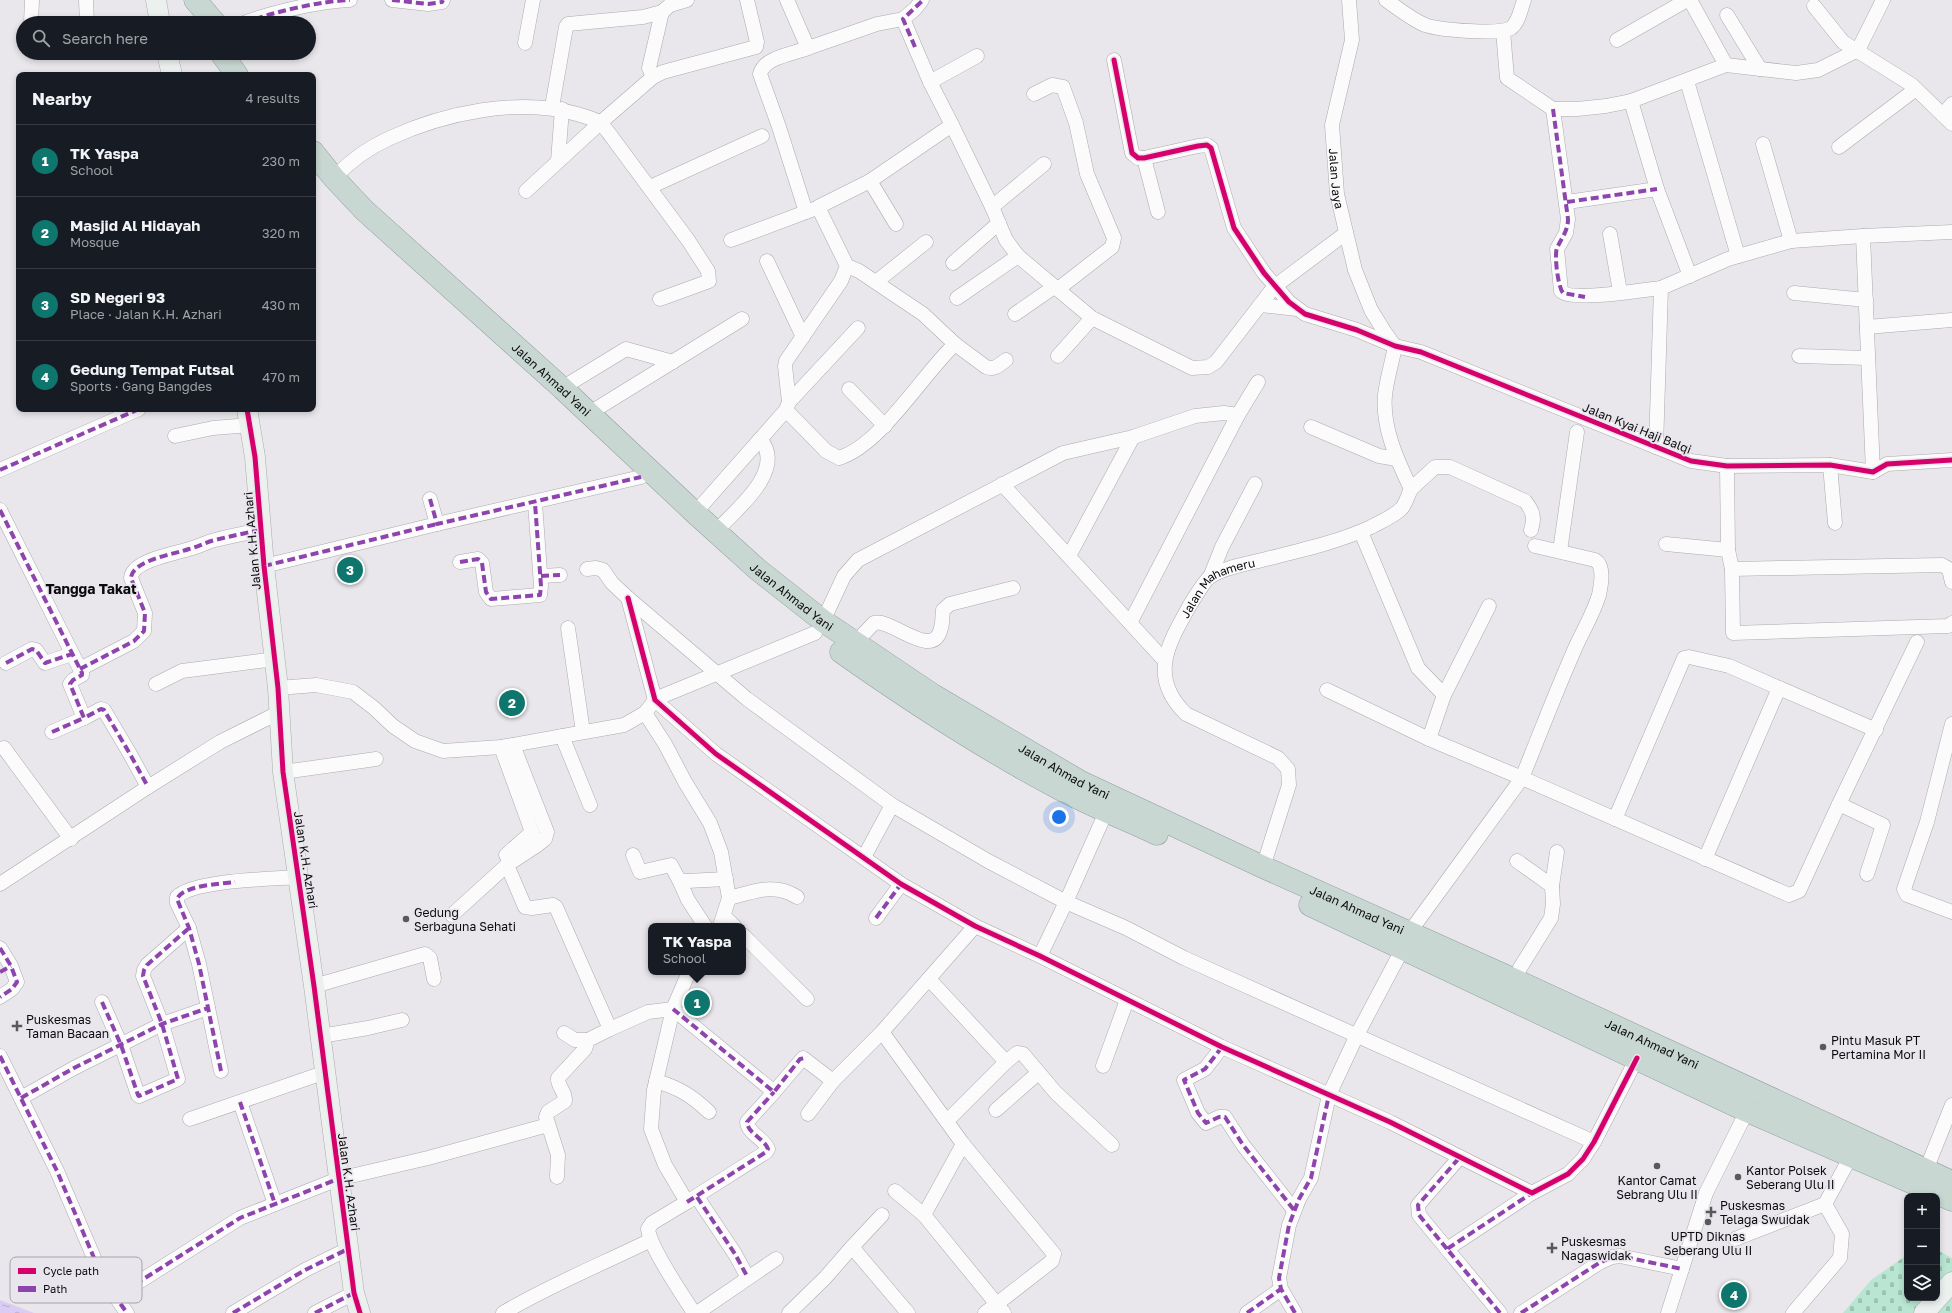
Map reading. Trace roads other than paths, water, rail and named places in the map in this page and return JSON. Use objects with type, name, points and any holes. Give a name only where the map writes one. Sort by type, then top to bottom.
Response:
[{"type":"highway","points":[[184,0],[194,16]]},
{"type":"highway","points":[[196,0],[209,16]]},
{"type":"highway","points":[[226,60],[235,72]]},
{"type":"highway","points":[[243,60],[251,72]]},
{"type":"highway","name":"Jalan Ahmad Yani","points":[[316,159],[323,175],[358,220],[440,292],[740,570],[819,627],[855,643],[932,695],[1066,775],[1263,867],[1637,1058],[1747,1111],[1952,1200]]},
{"type":"highway","name":"Jalan Ahmad Yani","points":[[323,175],[562,388],[695,513],[758,568],[819,627],[883,682],[958,731],[1017,766],[1106,812],[1406,940],[1515,980],[1952,1182]]},
{"type":"street","points":[[31,16],[32,0]]},
{"type":"street","points":[[86,0],[87,16]]},
{"type":"street","points":[[156,0],[159,16]]},
{"type":"street","points":[[268,16],[338,0],[350,0]]},
{"type":"street","points":[[392,0],[428,4],[442,2],[443,0]]},
{"type":"street","points":[[525,43],[533,0]]},
{"type":"street","points":[[558,161],[557,108],[566,27],[568,24],[643,17],[662,12],[670,5],[687,0]]},
{"type":"street","points":[[526,191],[653,77],[663,72],[754,48],[757,42],[747,0]]},
{"type":"street","points":[[787,0],[808,48]]},
{"type":"street","points":[[922,0],[915,10],[903,18],[877,24],[767,63],[761,69],[760,74],[812,210],[846,266],[859,271],[923,314],[955,344],[986,367],[991,369],[995,368],[1006,360]]},
{"type":"street","name":"Jalan Jaya","points":[[1349,0],[1352,40],[1332,125],[1337,194],[1355,270],[1371,310],[1384,331],[1396,346]]},
{"type":"street","points":[[1386,0],[1415,20],[1440,29],[1503,31],[1512,27],[1516,23],[1524,0]]},
{"type":"street","points":[[1617,40],[1687,0]]},
{"type":"street","points":[[1690,0],[1726,65]]},
{"type":"street","points":[[1503,31],[1507,78],[1553,109],[1606,106],[1631,101],[1726,65],[1796,73],[1818,70],[1858,50],[1881,1]]},
{"type":"street","points":[[1814,6],[1836,35],[1844,42],[1916,89],[1949,114]]},
{"type":"street","points":[[653,77],[649,68],[662,12]]},
{"type":"street","points":[[1727,15],[1760,69]]},
{"type":"street","points":[[903,18],[930,82],[992,207],[1006,240],[1018,256],[1092,318],[1192,368],[1208,367],[1216,362],[1274,287],[1346,233]]},
{"type":"street","points":[[930,82],[977,56]]},
{"type":"street","points":[[169,60],[171,72]]},
{"type":"street","points":[[1114,60],[1132,153],[1138,158],[1144,158],[1198,146],[1207,145],[1211,148],[1234,228],[1274,287],[1297,309]]},
{"type":"street","points":[[1687,81],[1738,256]]},
{"type":"street","points":[[1014,314],[1056,288],[1112,247],[1114,238],[1087,174],[1076,123],[1063,87],[1052,85],[1034,94]]},
{"type":"street","points":[[1839,147],[1916,89]]},
{"type":"street","points":[[1631,101],[1657,189],[1690,276]]},
{"type":"street","points":[[323,175],[390,138],[444,118],[508,106],[557,108],[590,118],[600,123],[650,187],[688,240],[710,276],[709,281],[660,299]]},
{"type":"street","points":[[1553,109],[1567,202],[1568,226],[1556,254],[1561,291],[1567,295],[1585,296],[1661,288],[1738,256],[1790,241],[1952,232]]},
{"type":"street","points":[[731,240],[812,210],[870,181],[952,125]]},
{"type":"street","points":[[650,187],[762,136]]},
{"type":"street","points":[[1763,144],[1790,241]]},
{"type":"street","points":[[1144,158],[1158,212]]},
{"type":"street","points":[[992,207],[1044,164]]},
{"type":"street","points":[[870,181],[896,224]]},
{"type":"street","points":[[1567,202],[1657,189]]},
{"type":"street","points":[[953,263],[999,223]]},
{"type":"street","points":[[1610,234],[1620,292]]},
{"type":"street","points":[[1863,236],[1873,472],[1887,464],[1952,460]]},
{"type":"street","points":[[876,282],[926,242]]},
{"type":"street","points":[[957,298],[1018,256]]},
{"type":"street","points":[[767,261],[803,337]]},
{"type":"street","points":[[846,266],[841,281],[786,361],[785,366],[787,406],[826,451],[839,458],[851,454],[885,426],[955,344]]},
{"type":"street","points":[[1656,447],[1661,288]]},
{"type":"street","points":[[1794,293],[1866,300]]},
{"type":"street","points":[[1260,305],[1297,309]]},
{"type":"street","name":"Jalan Kyai Haji Balqi","points":[[1297,309],[1306,314],[1357,330],[1396,346],[1421,352],[1692,461],[1727,466],[1830,465],[1873,472]]},
{"type":"street","points":[[1058,356],[1092,318]]},
{"type":"street","points":[[588,414],[742,319]]},
{"type":"street","points":[[1867,327],[1952,320]]},
{"type":"street","points":[[695,513],[787,406],[858,328]]},
{"type":"street","points":[[1396,346],[1385,396],[1386,419],[1397,460],[1411,489],[1435,468],[1450,467],[1525,501],[1532,509],[1534,522],[1531,530]]},
{"type":"street","points":[[562,388],[626,349],[673,362]]},
{"type":"street","points":[[1799,356],[1868,358]]},
{"type":"street","points":[[1130,623],[1238,415],[1258,382]]},
{"type":"street","points":[[849,389],[885,426]]},
{"type":"street","points":[[0,470],[132,412]]},
{"type":"street","points":[[278,688],[316,685],[353,692],[374,708],[393,726],[416,741],[444,751],[507,746],[624,725],[645,714],[655,700],[819,627],[844,576],[858,560],[1063,453],[1133,437],[1195,416],[1224,413],[1238,415]]},
{"type":"street","points":[[175,436],[213,428],[249,417]]},
{"type":"street","name":"Jalan K.H. Azhari","points":[[249,417],[278,688],[278,713],[283,772],[326,1072],[338,1179],[354,1293],[360,1313]]},
{"type":"street","points":[[1311,427],[1379,456],[1397,460]]},
{"type":"street","points":[[1560,551],[1577,432]]},
{"type":"street","points":[[1069,556],[1133,437]]},
{"type":"street","points":[[716,532],[759,485],[766,472],[768,453],[760,439]]},
{"type":"street","points":[[1830,465],[1835,523]]},
{"type":"street","points":[[1727,466],[1728,550],[1732,569],[1733,633],[1948,626],[1952,624]]},
{"type":"street","points":[[264,566],[641,477]]},
{"type":"street","points":[[1002,484],[1165,660]]},
{"type":"street","points":[[1210,577],[1222,547],[1255,484]]},
{"type":"street","name":"Jalan Mahameru","points":[[1263,867],[1289,785],[1288,769],[1278,758],[1197,721],[1186,714],[1177,705],[1166,686],[1164,675],[1165,660],[1172,637],[1210,577],[1230,568],[1314,547],[1361,532],[1392,517],[1403,507],[1411,489]]},
{"type":"street","points":[[430,499],[437,524]]},
{"type":"street","points":[[460,562],[478,560],[482,562],[486,592],[487,596],[491,599],[540,595],[541,576],[535,503]]},
{"type":"street","points":[[0,510],[80,669],[82,675],[73,680],[70,684],[84,718]]},
{"type":"street","points":[[80,669],[134,641],[144,631],[145,613],[131,578],[131,573],[134,569],[161,556],[188,550],[214,540],[261,530]]},
{"type":"street","points":[[1361,532],[1418,668],[1444,695]]},
{"type":"street","points":[[1666,544],[1728,550]]},
{"type":"street","points":[[1295,1313],[1281,1289],[1279,1278],[1289,1225],[1294,1210],[1311,1178],[1329,1095],[1356,1035],[1406,940],[1522,778],[1550,706],[1599,594],[1601,573],[1598,562],[1560,551],[1535,546]]},
{"type":"street","points":[[1732,569],[1942,565],[1950,569],[1952,582]]},
{"type":"street","points":[[587,569],[596,568],[603,570],[612,582],[628,598],[747,699],[892,804],[988,861],[1066,902],[1126,928],[1184,958],[1594,1142]]},
{"type":"street","points":[[541,576],[560,575]]},
{"type":"street","points":[[855,643],[874,623],[878,622],[886,624],[915,639],[925,641],[933,640],[941,629],[946,606],[1013,588]]},
{"type":"street","points":[[628,598],[655,700],[716,754],[901,884],[975,926],[1040,956],[1222,1047],[1329,1095],[1532,1193]]},
{"type":"street","points":[[1428,739],[1444,695],[1489,606]]},
{"type":"street","points":[[568,628],[583,732]]},
{"type":"street","points":[[1327,690],[1428,739],[1522,778],[1789,895],[1799,891],[1917,642]]},
{"type":"street","points":[[6,663],[32,649],[36,650],[45,663],[72,654]]},
{"type":"street","points":[[1615,819],[1684,658],[1689,657],[1729,666],[1876,730]]},
{"type":"street","points":[[156,684],[182,671],[275,659]]},
{"type":"street","points":[[1705,859],[1780,688]]},
{"type":"street","points":[[52,732],[101,709],[104,710],[148,787]]},
{"type":"street","points":[[0,884],[148,787],[220,742],[278,713]]},
{"type":"street","points":[[645,714],[665,744],[684,782],[710,823],[721,852],[729,898],[722,921]]},
{"type":"street","points":[[1952,724],[1927,822],[1904,889],[1907,895],[1952,912]]},
{"type":"street","points":[[562,736],[590,805]]},
{"type":"street","points":[[507,746],[536,846]]},
{"type":"street","points":[[506,860],[536,846],[545,839],[547,832],[507,746]]},
{"type":"street","points":[[4,748],[71,838]]},
{"type":"street","points":[[283,772],[376,759]]},
{"type":"street","points":[[864,857],[892,804]]},
{"type":"street","points":[[1839,804],[1883,825],[1867,874]]},
{"type":"street","points":[[1040,956],[1106,812]]},
{"type":"street","points":[[452,915],[532,832]]},
{"type":"street","points":[[1515,980],[1520,968],[1551,918],[1553,904],[1552,886],[1558,852]]},
{"type":"street","points":[[633,855],[640,872],[671,865],[688,900],[703,923]]},
{"type":"street","points":[[506,860],[525,907],[532,908],[553,905],[556,907],[610,1029]]},
{"type":"street","points":[[1516,861],[1552,886]]},
{"type":"street","points":[[221,1071],[199,964],[189,928],[177,899],[184,892],[197,887],[235,882],[298,877]]},
{"type":"street","points":[[679,880],[687,882],[726,879]]},
{"type":"street","points":[[876,918],[901,884]]},
{"type":"street","points":[[729,898],[775,888],[785,890],[797,898]]},
{"type":"street","points":[[808,1114],[833,1081],[882,1032],[975,926]]},
{"type":"street","points":[[102,1002],[121,1045],[136,1092],[139,1096],[178,1079],[162,1024],[144,976],[144,970],[189,928]]},
{"type":"street","points":[[746,938],[807,999]]},
{"type":"street","points":[[0,948],[6,969],[17,982],[16,985],[0,997]]},
{"type":"street","points":[[314,986],[426,954],[430,958],[434,979]]},
{"type":"street","points":[[688,975],[673,1008],[656,1081],[651,1129],[665,1165],[735,1254],[748,1278]]},
{"type":"street","points":[[929,979],[1006,1062]]},
{"type":"street","points":[[1103,1066],[1127,1000]]},
{"type":"street","points":[[21,1098],[74,1068],[162,1024],[208,1008]]},
{"type":"street","points":[[564,1033],[575,1040],[588,1040],[648,1012],[673,1008],[774,1092]]},
{"type":"street","points":[[321,1036],[368,1028],[402,1020]]},
{"type":"street","points":[[882,1032],[963,1144],[1054,1254],[1052,1261],[1000,1308],[985,1313]]},
{"type":"street","points":[[557,1177],[558,1155],[546,1114],[562,1103],[565,1099],[558,1084],[558,1078],[585,1049],[588,1040]]},
{"type":"street","points":[[1222,1047],[1205,1069],[1184,1080],[1198,1113],[1206,1123],[1220,1117],[1225,1117],[1243,1145],[1294,1210]]},
{"type":"street","points":[[947,1121],[1006,1062],[1017,1053],[1020,1053],[1056,1093],[1112,1145]]},
{"type":"street","points":[[0,1056],[57,1171],[94,1257]]},
{"type":"street","points":[[776,1259],[695,1313],[651,1240],[648,1231],[649,1226],[766,1152],[768,1149],[766,1145],[749,1128],[747,1122],[803,1058],[833,1081]]},
{"type":"street","points":[[1446,1249],[1532,1193],[1568,1174],[1584,1158],[1594,1142],[1637,1058]]},
{"type":"street","points":[[190,1119],[326,1072]]},
{"type":"street","points":[[996,1110],[1038,1073]]},
{"type":"street","points":[[656,1081],[677,1087],[694,1098],[709,1112]]},
{"type":"street","points":[[240,1102],[275,1204]]},
{"type":"street","points":[[1926,1170],[1952,1105]]},
{"type":"street","points":[[1668,1313],[1706,1193],[1747,1111]]},
{"type":"street","points":[[142,1280],[240,1218],[338,1179],[428,1158],[548,1125]]},
{"type":"street","points":[[924,1214],[963,1144]]},
{"type":"street","points":[[1735,1239],[1825,1204],[1852,1156]]},
{"type":"street","points":[[1460,1157],[1418,1205],[1418,1215],[1500,1313]]},
{"type":"street","points":[[895,1191],[924,1214],[1000,1308]]},
{"type":"street","points":[[1793,1313],[1840,1258],[1842,1234],[1825,1204]]},
{"type":"street","points":[[789,1313],[825,1278],[882,1215]]},
{"type":"street","points":[[502,1313],[536,1293],[598,1266],[651,1240]]},
{"type":"street","points":[[852,1247],[908,1313]]},
{"type":"street","points":[[232,1313],[305,1270],[348,1249]]},
{"type":"street","points":[[1521,1313],[1599,1263],[1612,1257],[1620,1256],[1682,1269]]},
{"type":"street","points":[[1924,1313],[1952,1282]]},
{"type":"street","points":[[1247,1313],[1281,1289]]},
{"type":"street","points":[[315,1313],[354,1293]]},
{"type":"street","points":[[119,1303],[125,1312]]},
{"type":"water","points":[[0,1300],[34,1313],[0,1313]]},
{"type":"place","name":"SD Negeri 93","points":[[350,570]]},
{"type":"place","name":"Masjid Al Hidayah","points":[[512,703]]},
{"type":"place","name":"Gedung Serbaguna Sehati","points":[[406,919]]},
{"type":"place","name":"TK Yaspa","points":[[697,1003]]},
{"type":"place","name":"Puskesmas Taman Bacaan","points":[[17,1026]]},
{"type":"place","name":"Pintu Masuk PT Pertamina Mor II","points":[[1823,1047]]},
{"type":"place","name":"Kantor Camat Sebrang Ulu II","points":[[1657,1166]]},
{"type":"place","name":"Kantor Polsek Seberang Ulu II","points":[[1738,1177]]},
{"type":"place","name":"Puskesmas Telaga Swuidak","points":[[1711,1212]]},
{"type":"place","name":"UPTD Diknas Seberang Ulu II","points":[[1708,1222]]},
{"type":"place","name":"Puskesmas Nagaswidak","points":[[1552,1248]]},
{"type":"place","name":"Gedung Tempat Futsal","points":[[1734,1295]]},
{"type":"district","name":"Tangga Takat","points":[[91,588]]}]
